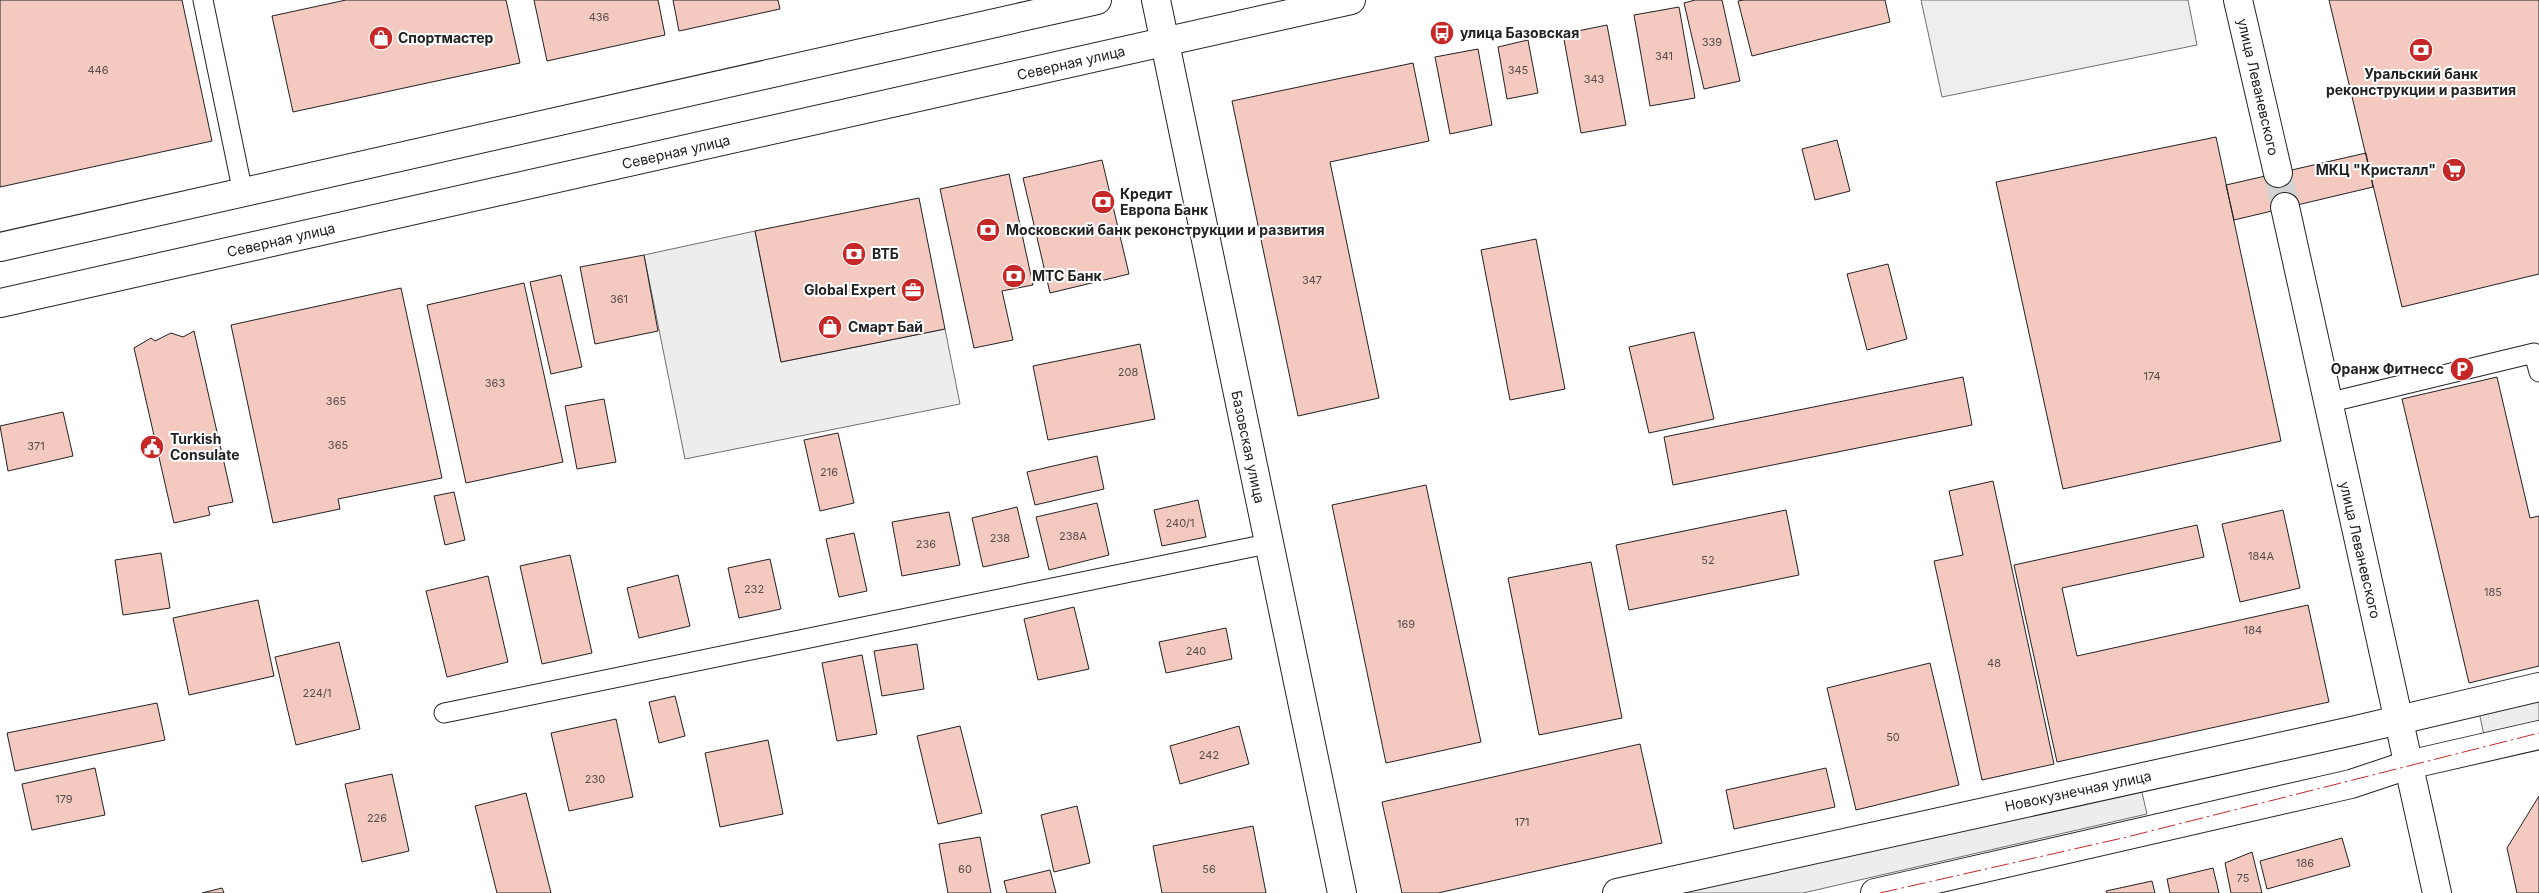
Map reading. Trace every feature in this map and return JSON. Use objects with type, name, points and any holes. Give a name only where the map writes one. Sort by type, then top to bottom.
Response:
[{"type":"street","points":[[0,247],[1097,0]]},
{"type":"street","name":"Базовская улица","points":[[1156,0],[1342,893]]},
{"type":"street","name":"Северная улица","points":[[0,303],[1351,0]]},
{"type":"street","name":"улица Леваневского","points":[[2238,0],[2278,173]]},
{"type":"street","name":"улица Леваневского","points":[[2285,207],[2437,893]]},
{"type":"street","name":"Новокузнечная улица","points":[[1617,893],[2398,721],[2539,687]]},
{"type":"street","points":[[1876,893],[2351,784],[2408,766],[2539,734]]},
{"type":"lane","points":[[203,0],[243,193]]},
{"type":"lane","points":[[2327,403],[2534,354],[2539,372]]},
{"type":"lane","points":[[444,713],[1268,544]]},
{"type":"shaded area","points":[[1921,0],[2188,0],[2197,45],[1942,97]]},
{"type":"shaded area","points":[[755,231],[781,362],[945,329],[960,404],[685,459],[644,255]]},
{"type":"shaded area","points":[[2539,698],[2539,722],[2484,735],[2479,712]]},
{"type":"shaded area","points":[[2141,788],[2147,814],[1803,893],[1681,893]]},
{"type":"building","points":[[0,0],[182,0],[212,141],[0,187]]},
{"type":"building","points":[[346,0],[506,0],[520,63],[293,112],[272,16]]},
{"type":"building","points":[[534,0],[658,0],[665,35],[547,61]]},
{"type":"building","points":[[673,0],[778,0],[780,9],[679,31]]},
{"type":"building","points":[[1695,0],[1722,0],[1740,81],[1704,89],[1684,3]]},
{"type":"building","points":[[1885,0],[1890,22],[1752,56],[1738,1]]},
{"type":"building","name":"МКЦ \"Кристалл\"","points":[[2329,0],[2539,0],[2539,274],[2402,307]]},
{"type":"building","points":[[1679,7],[1695,98],[1650,106],[1634,15]]},
{"type":"building","points":[[1607,25],[1626,125],[1581,133],[1563,34]]},
{"type":"building","points":[[1528,40],[1538,93],[1507,99],[1498,47]]},
{"type":"building","points":[[1478,49],[1492,125],[1450,134],[1435,57]]},
{"type":"building","points":[[1413,63],[1429,141],[1330,162],[1379,398],[1298,416],[1232,101]]},
{"type":"building","points":[[2216,137],[2281,441],[2063,489],[1996,182]]},
{"type":"building","points":[[1837,140],[1850,191],[1815,200],[1802,149]]},
{"type":"building","points":[[2366,153],[2373,187],[2234,220],[2226,185]]},
{"type":"building","points":[[1102,160],[1129,274],[1050,293],[1023,178]]},
{"type":"building","points":[[1009,174],[1033,285],[1002,291],[1013,340],[974,348],[940,189]]},
{"type":"building","points":[[919,198],[945,329],[781,362],[755,231]]},
{"type":"building","points":[[1536,239],[1565,389],[1510,400],[1481,250]]},
{"type":"building","points":[[644,255],[658,331],[595,344],[580,267]]},
{"type":"building","points":[[1888,264],[1907,339],[1867,350],[1847,274]]},
{"type":"building","points":[[561,275],[582,367],[551,374],[530,282]]},
{"type":"building","points":[[524,283],[563,462],[466,483],[427,305]]},
{"type":"building","points":[[401,288],[442,478],[338,499],[340,509],[273,523],[231,325]]},
{"type":"building","points":[[194,331],[233,502],[208,507],[210,515],[174,523],[134,348],[151,338],[155,341],[171,333],[183,337]]},
{"type":"building","points":[[1694,332],[1714,419],[1649,433],[1629,347]]},
{"type":"building","points":[[1140,344],[1155,419],[1048,440],[1033,366]]},
{"type":"building","points":[[1963,377],[1972,425],[1673,485],[1664,437]]},
{"type":"building","points":[[2497,377],[2530,518],[2539,516],[2539,666],[2469,683],[2402,399]]},
{"type":"building","points":[[604,399],[616,462],[577,469],[565,406]]},
{"type":"building","points":[[63,412],[73,456],[8,471],[0,426]]},
{"type":"building","points":[[838,433],[854,503],[820,511],[804,440]]},
{"type":"building","points":[[1097,456],[1104,489],[1035,505],[1027,472]]},
{"type":"building","points":[[1993,481],[2054,764],[1982,780],[1934,561],[1963,555],[1949,491]]},
{"type":"building","points":[[1426,485],[1481,742],[1386,763],[1332,505]]},
{"type":"building","points":[[454,492],[465,540],[445,545],[434,496]]},
{"type":"building","points":[[1198,500],[1206,537],[1162,546],[1154,510]]},
{"type":"building","points":[[1097,503],[1109,555],[1049,570],[1036,517]]},
{"type":"building","points":[[1017,507],[1029,557],[983,567],[972,518]]},
{"type":"building","points":[[1786,510],[1799,575],[1629,610],[1616,545]]},
{"type":"building","points":[[2283,510],[2300,588],[2240,602],[2222,524]]},
{"type":"building","points":[[949,512],[960,565],[902,576],[892,522]]},
{"type":"building","points":[[2197,525],[2204,557],[2062,588],[2077,656],[2308,605],[2329,702],[2057,762],[2014,565]]},
{"type":"building","points":[[854,533],[867,591],[839,597],[826,539]]},
{"type":"building","points":[[161,553],[170,608],[123,615],[115,560]]},
{"type":"building","points":[[570,555],[592,653],[542,664],[520,566]]},
{"type":"building","points":[[770,559],[781,609],[739,618],[728,568]]},
{"type":"building","points":[[1591,562],[1622,718],[1539,735],[1508,578]]},
{"type":"building","points":[[678,575],[690,626],[639,638],[627,588]]},
{"type":"building","points":[[488,576],[508,662],[447,677],[426,591]]},
{"type":"building","points":[[258,600],[274,676],[189,695],[173,618]]},
{"type":"building","points":[[1074,607],[1089,669],[1038,680],[1024,619]]},
{"type":"building","points":[[1226,628],[1232,659],[1166,673],[1159,642]]},
{"type":"building","points":[[339,642],[360,729],[296,745],[275,657]]},
{"type":"building","points":[[917,644],[924,689],[882,696],[874,651]]},
{"type":"building","points":[[862,655],[877,734],[837,741],[822,663]]},
{"type":"building","points":[[1930,663],[1959,785],[1856,810],[1827,688]]},
{"type":"building","points":[[675,696],[685,736],[659,743],[649,702]]},
{"type":"building","points":[[157,703],[165,740],[15,771],[7,733]]},
{"type":"building","points":[[616,719],[633,797],[569,811],[551,733]]},
{"type":"building","points":[[960,726],[982,813],[938,824],[917,736]]},
{"type":"building","points":[[1239,726],[1249,764],[1180,784],[1170,746]]},
{"type":"building","points":[[768,740],[783,814],[720,827],[705,753]]},
{"type":"building","points":[[1640,744],[1662,843],[1438,893],[1402,893],[1382,802]]},
{"type":"building","points":[[95,768],[105,815],[32,830],[22,784]]},
{"type":"building","points":[[1826,768],[1835,807],[1734,829],[1726,790]]},
{"type":"building","points":[[392,774],[409,851],[362,862],[345,784]]},
{"type":"building","points":[[526,793],[551,893],[497,893],[475,806]]},
{"type":"building","points":[[2539,796],[2539,893],[2517,893],[2507,848]]},
{"type":"building","points":[[1077,806],[1090,863],[1054,872],[1041,815]]},
{"type":"building","points":[[1253,826],[1266,893],[1162,893],[1153,846]]},
{"type":"building","points":[[980,837],[991,893],[948,893],[939,844]]},
{"type":"building","points":[[2342,838],[2350,866],[2267,889],[2260,861]]},
{"type":"building","points":[[2252,852],[2262,893],[2231,893],[2225,863]]},
{"type":"building","points":[[2213,868],[2219,893],[2170,893],[2167,879]]},
{"type":"building","points":[[1050,870],[1056,893],[1007,893],[1004,881]]},
{"type":"building","points":[[2152,881],[2155,893],[2107,893],[2106,891]]},
{"type":"building","points":[[222,888],[224,893],[202,893]]},
{"type":"tunnel","points":[[2278,173],[2285,207]]},
{"type":"power","points":[[1880,893],[2127,837],[2539,733]]},
{"type":"place","name":"улица Базовская","points":[[1442,33]]},
{"type":"place","name":"Спортмастер","points":[[381,38]]},
{"type":"place","name":"Уральский банк реконструкции и развития","points":[[2421,50]]},
{"type":"place","name":"МКЦ \"Кристалл\"","points":[[2454,170]]},
{"type":"place","name":"Кредит Европа Банк","points":[[1103,202]]},
{"type":"place","name":"Московский банк реконструкции и развития","points":[[988,230]]},
{"type":"place","name":"ВТБ","points":[[854,254]]},
{"type":"place","name":"МТС Банк","points":[[1014,276]]},
{"type":"place","name":"Global Expert","points":[[913,290]]},
{"type":"place","name":"Смарт Бай","points":[[830,327]]},
{"type":"place","name":"Оранж Фитнесс","points":[[2462,369]]},
{"type":"place","name":"Turkish Consulate","points":[[152,447]]}]
